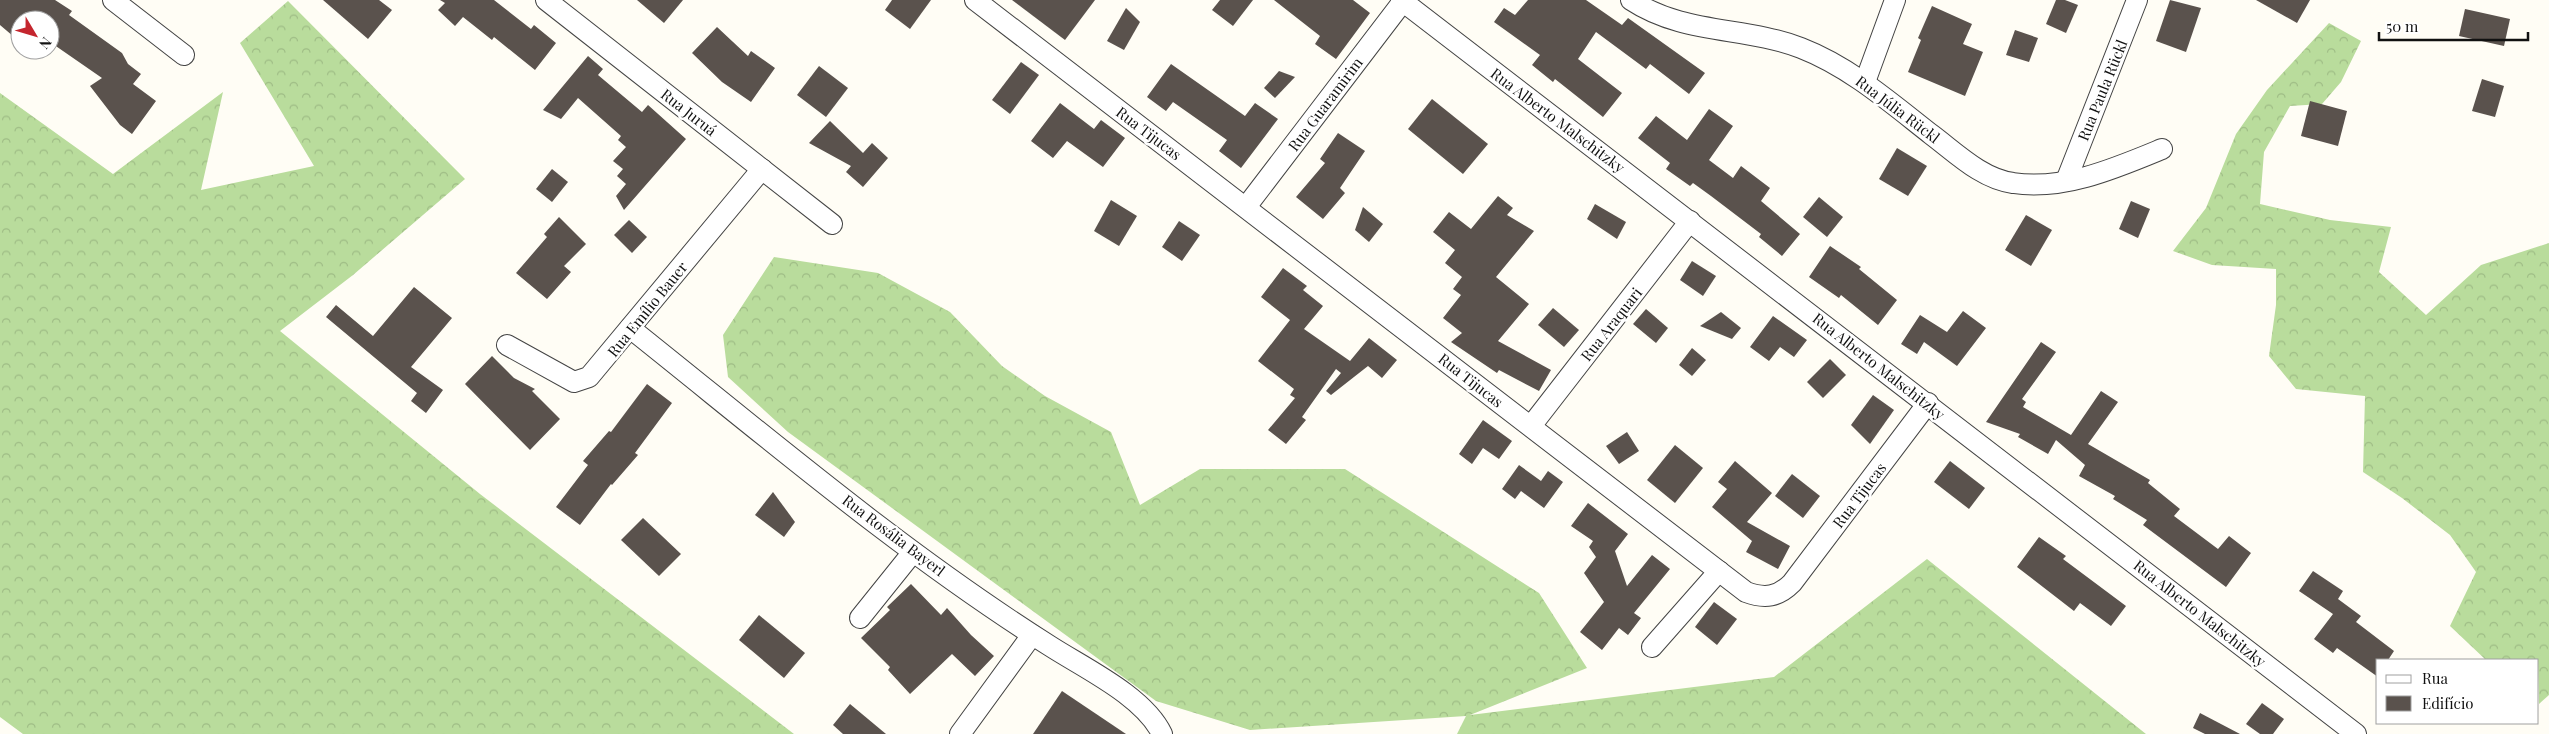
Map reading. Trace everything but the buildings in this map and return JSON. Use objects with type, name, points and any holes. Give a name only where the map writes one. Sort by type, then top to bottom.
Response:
[{"type":"street","points":[[113,0],[184,55]]},
{"type":"street","name":"Rua Juruá","points":[[546,0],[832,224]]},
{"type":"street","name":"Rua Tijucas","points":[[975,0],[1746,592],[1759,597],[1772,596],[1783,592],[1928,403]]},
{"type":"street","name":"Rua Guaramirim","points":[[1246,207],[1402,0]]},
{"type":"street","name":"Rua Alberto Malschitzky","points":[[1402,0],[2356,734]]},
{"type":"street","name":"Rua Júlia Rückl","points":[[1631,0],[1670,20],[1800,47],[1823,58],[1865,82],[1985,173],[2011,183],[2037,185],[2066,181],[2098,174],[2162,150]]},
{"type":"street","points":[[1865,82],[1895,0]]},
{"type":"street","name":"Rua Paula Rückl","points":[[2066,181],[2137,0]]},
{"type":"street","name":"Rua Emílio Bauer","points":[[507,345],[574,382],[590,377],[762,169]]},
{"type":"street","name":"Rua Araquari","points":[[1531,426],[1690,221]]},
{"type":"street","name":"Rua Rosália Bayerl","points":[[630,328],[913,552],[1032,635],[1126,694],[1146,712],[1162,734]]},
{"type":"street","points":[[860,618],[913,552]]},
{"type":"street","points":[[1652,647],[1719,571]]},
{"type":"street","points":[[960,734],[1032,635]]},
{"type":"green space","points":[[288,1],[465,179],[353,275],[280,331],[480,494],[794,734],[23,734],[0,717],[0,93],[113,174],[223,92],[201,190],[314,166],[240,43]]},
{"type":"green space","points":[[2329,23],[2361,41],[2341,82],[2322,104],[2290,106],[2264,152],[2260,204],[2330,220],[2391,227],[2379,272],[2426,315],[2481,265],[2549,243],[2549,695],[2539,704],[2539,659],[2485,659],[2450,626],[2476,572],[2450,535],[2402,498],[2363,472],[2365,396],[2296,389],[2269,356],[2276,305],[2276,269],[2212,265],[2173,251],[2206,208],[2236,134],[2267,90]]},
{"type":"green space","points":[[774,257],[878,273],[950,312],[1002,366],[1045,396],[1111,432],[1140,505],[1200,469],[1345,469],[1539,593],[1587,668],[1470,715],[1774,677],[1927,559],[2146,734],[1457,734],[1466,716],[1250,730],[1156,701],[788,432],[728,377],[723,335]]}]
